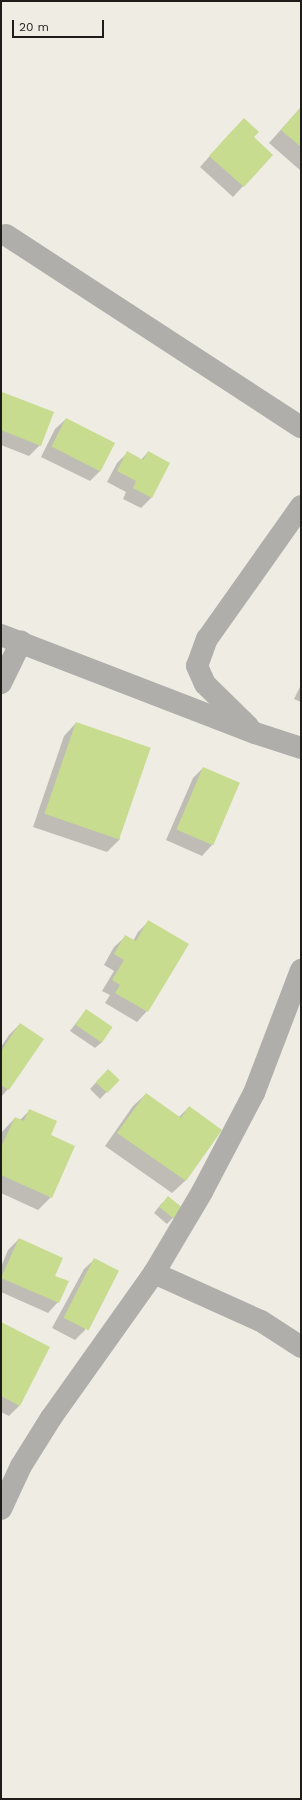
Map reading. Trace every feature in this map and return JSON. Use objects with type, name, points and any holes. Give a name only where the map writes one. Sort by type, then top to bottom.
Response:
[{"type":"street","points":[[6,235],[301,427]]},
{"type":"street","points":[[255,732],[205,684],[197,666],[207,639],[301,506]]},
{"type":"street","points":[[1,683],[11,639],[255,732],[301,748]]},
{"type":"street","points":[[1,1509],[21,1466],[48,1424],[154,1273],[202,1192],[254,1093],[301,970]]},
{"type":"street","points":[[154,1273],[261,1321],[301,1347]]},
{"type":"building","points":[[301,107],[301,147],[281,130]]},
{"type":"building","points":[[244,118],[259,132],[254,137],[273,155],[244,187],[209,156]]},
{"type":"building","points":[[2,392],[54,412],[41,446],[1,430]]},
{"type":"building","points":[[66,418],[115,443],[100,471],[51,447]]},
{"type":"building","points":[[127,451],[143,460],[148,451],[170,463],[152,498],[133,488],[136,481],[117,471]]},
{"type":"building","points":[[76,722],[151,748],[119,839],[44,814]]},
{"type":"building","points":[[203,767],[240,783],[213,845],[176,830]]},
{"type":"building","points":[[148,920],[189,944],[148,1012],[115,993],[120,985],[112,980],[124,960],[114,954],[125,935],[136,941]]},
{"type":"building","points":[[86,1009],[113,1027],[102,1043],[75,1025]]},
{"type":"building","points":[[20,1023],[44,1039],[9,1090],[1,1085],[1,1051]]},
{"type":"building","points":[[108,1069],[120,1080],[107,1093],[96,1082]]},
{"type":"building","points":[[146,1093],[181,1118],[189,1106],[222,1130],[186,1181],[117,1133]]},
{"type":"building","points":[[29,1109],[57,1121],[51,1135],[75,1146],[52,1198],[1,1175],[1,1147],[15,1117],[24,1121]]},
{"type":"building","points":[[168,1196],[183,1208],[174,1219],[159,1207]]},
{"type":"building","points":[[19,1238],[63,1258],[55,1276],[69,1281],[59,1303],[1,1278]]},
{"type":"building","points":[[94,1258],[119,1271],[89,1330],[64,1318]]},
{"type":"building","points":[[1,1322],[50,1347],[20,1406],[1,1396]]}]
